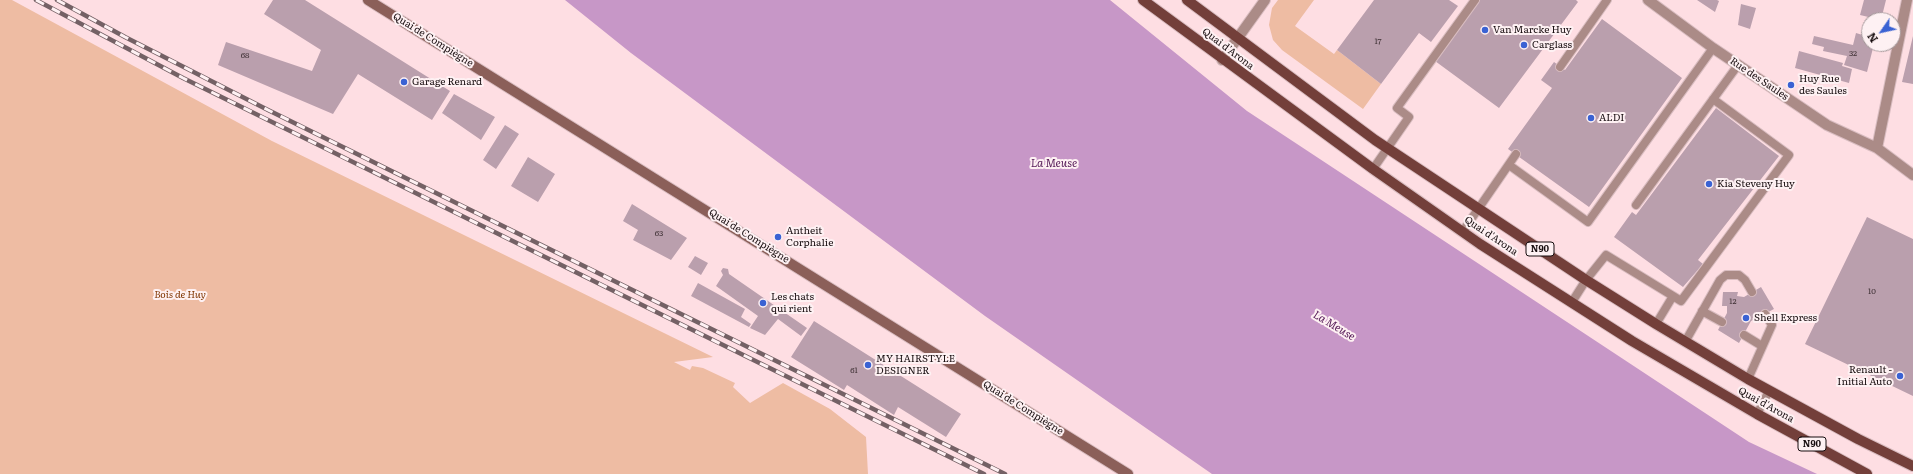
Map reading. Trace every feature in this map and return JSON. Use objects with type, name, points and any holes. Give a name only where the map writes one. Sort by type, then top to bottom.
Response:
[{"type":"main road","name":"Quai de Compiègne","points":[[368,0],[1128,474]]},
{"type":"main road","name":"Quai d'Arona","points":[[1143,0],[1222,60],[1373,170],[1463,231],[1632,340],[1757,414],[1867,474]]},
{"type":"main road","name":"Quai d'Arona","points":[[1187,0],[1237,39],[1387,148],[1586,280],[1685,342],[1769,391],[1858,439],[1913,466]]},
{"type":"street","points":[[1222,60],[1265,0]]},
{"type":"street","name":"Rue des Saules","points":[[1648,0],[1713,48],[1827,125],[1877,148],[1913,175]]},
{"type":"street","points":[[1877,148],[1907,0]]},
{"type":"lane","points":[[1373,170],[1409,117],[1397,108],[1475,0]]},
{"type":"lane","points":[[1560,67],[1607,0]]},
{"type":"lane","points":[[1509,164],[1588,222],[1713,48]]},
{"type":"lane","points":[[1636,206],[1738,65]]},
{"type":"lane","points":[[1572,302],[1586,280],[1606,255],[1681,302],[1789,156],[1713,99]]},
{"type":"lane","points":[[1463,231],[1516,154]]},
{"type":"lane","points":[[1685,342],[1720,280],[1726,275],[1739,275],[1745,280],[1752,292]]},
{"type":"lane","points":[[1656,324],[1673,296]]},
{"type":"lane","points":[[1702,311],[1722,322]]},
{"type":"lane","points":[[1748,379],[1772,325],[1765,314]]},
{"type":"lane","points":[[1744,335],[1762,346]]},
{"type":"lane","points":[[1757,414],[1769,391]]},
{"type":"green space","name":"Bois de Huy","points":[[0,0],[12,0],[272,141],[713,357],[674,362],[690,370],[692,366],[703,368],[735,383],[733,387],[750,403],[783,383],[830,409],[866,437],[868,474],[0,474]]},
{"type":"green space","points":[[1278,0],[1314,0],[1295,26],[1334,54],[1337,50],[1381,84],[1363,109],[1282,50],[1273,40],[1269,25],[1272,8]]},
{"type":"water","name":"La Meuse","points":[[565,0],[1110,0],[1247,111],[1749,442],[1817,474],[1212,474],[985,316],[631,53]]},
{"type":"building","points":[[273,0],[305,0],[450,91],[432,120],[358,74],[333,114],[218,65],[226,42],[312,71],[321,50],[264,14]]},
{"type":"building","points":[[1374,0],[1449,0],[1458,6],[1431,42],[1419,33],[1381,84],[1337,50]]},
{"type":"building","points":[[1480,0],[1576,0],[1578,2],[1499,108],[1435,61]]},
{"type":"building","points":[[1697,0],[1717,0],[1719,1],[1715,12]]},
{"type":"building","points":[[1864,0],[1886,0],[1883,12],[1861,12],[1860,15]]},
{"type":"building","points":[[1741,4],[1756,8],[1750,29],[1738,25]]},
{"type":"building","name":"ALDI","points":[[1602,19],[1682,78],[1589,207],[1508,149],[1552,88],[1541,80],[1554,62],[1565,70]]},
{"type":"building","points":[[1856,33],[1861,35],[1861,52],[1872,52],[1867,72],[1844,65],[1847,56],[1823,51],[1824,47],[1812,44],[1814,36],[1853,45]]},
{"type":"building","points":[[1913,36],[1913,84],[1902,82]]},
{"type":"building","points":[[1799,51],[1843,63],[1842,66],[1852,69],[1849,83],[1795,68]]},
{"type":"building","points":[[454,94],[495,117],[481,140],[442,113]]},
{"type":"building","name":"Kia Steveny Huy","points":[[1716,108],[1779,156],[1698,260],[1703,264],[1683,287],[1614,237],[1632,212],[1636,215]]},
{"type":"building","points":[[505,125],[519,134],[496,169],[483,160]]},
{"type":"building","points":[[528,157],[555,174],[538,202],[511,186]]},
{"type":"building","points":[[632,204],[687,238],[671,260],[633,240],[638,230],[623,221]]},
{"type":"building","points":[[1867,217],[1913,239],[1913,396],[1805,344]]},
{"type":"building","points":[[695,256],[708,263],[701,275],[688,267]]},
{"type":"building","points":[[723,268],[728,269],[729,274],[807,328],[801,336],[778,319],[765,335],[750,328],[758,316],[716,286],[723,275],[721,271]]},
{"type":"building","points":[[698,283],[745,309],[741,317],[751,324],[749,327],[691,296]]},
{"type":"building","points":[[1761,287],[1774,309],[1751,321],[1739,343],[1718,330],[1727,313],[1727,306],[1722,306],[1723,292],[1738,292],[1737,296],[1744,297]]},
{"type":"building","points":[[814,321],[961,414],[946,437],[898,407],[894,415],[847,385],[844,390],[791,357]]},
{"type":"railway","points":[[36,0],[183,78],[984,474]]},
{"type":"railway","points":[[57,0],[125,37],[268,110],[1005,474]]},
{"type":"place","name":"Van Marcke Huy","points":[[1485,30]]},
{"type":"place","name":"Carglass","points":[[1524,45]]},
{"type":"place","name":"Garage Renard","points":[[404,82]]},
{"type":"place","name":"Huy Rue des Saules","points":[[1791,85]]},
{"type":"place","name":"ALDI","points":[[1591,118]]},
{"type":"place","name":"Kia Steveny Huy","points":[[1709,184]]},
{"type":"place","name":"Antheit Corphalie","points":[[778,237]]},
{"type":"place","name":"Les chats qui rient","points":[[763,303]]},
{"type":"place","name":"Shell Express","points":[[1746,318]]},
{"type":"place","name":"MY HAIRSTYLE DESIGNER","points":[[868,365]]},
{"type":"place","name":"Renault - Initial Auto","points":[[1900,376]]}]
